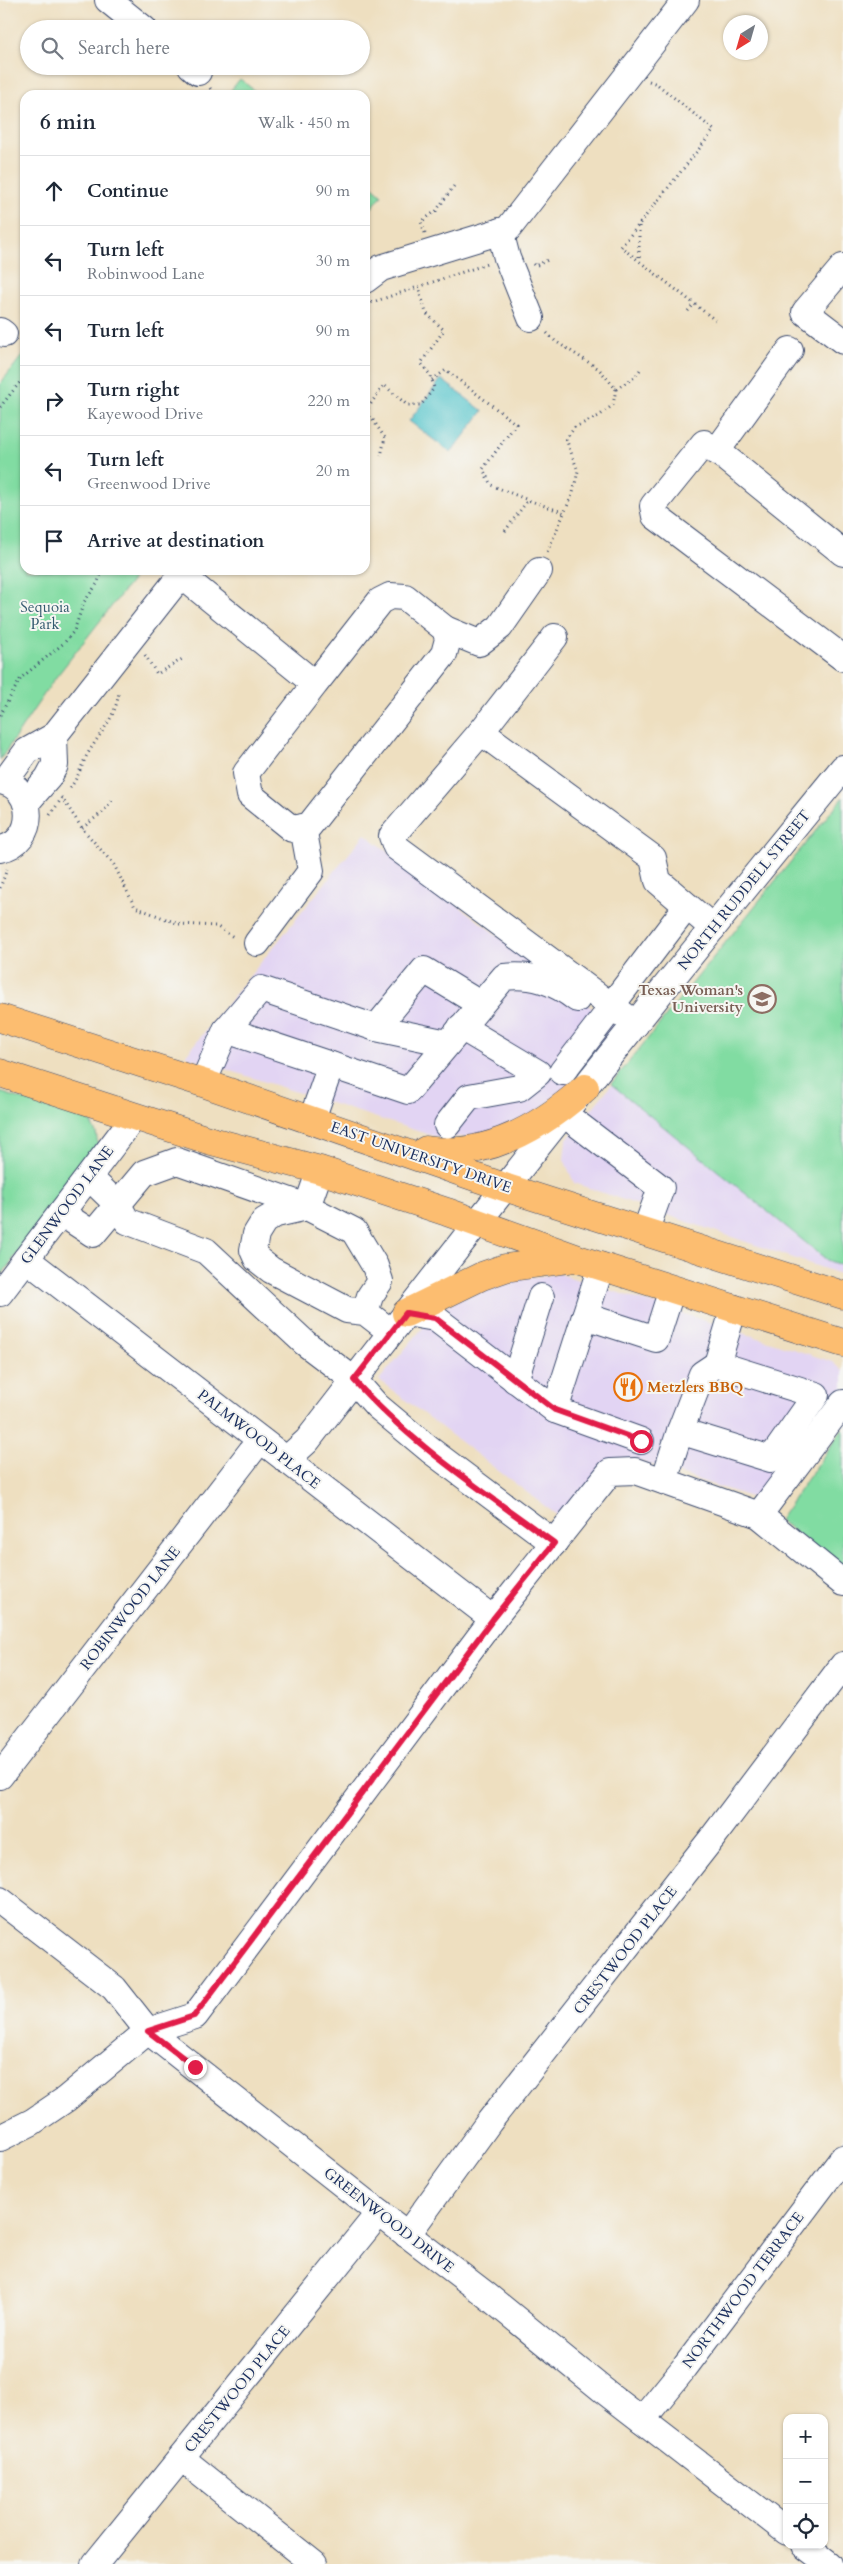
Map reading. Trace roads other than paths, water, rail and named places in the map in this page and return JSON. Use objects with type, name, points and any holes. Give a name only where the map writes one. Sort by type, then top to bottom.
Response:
[{"type":"main road","name":"EAST UNIVERSITY DRIVE","points":[[0,1018],[312,1119],[507,1188],[843,1295]]},
{"type":"main road","points":[[0,1073],[208,1140],[320,1170],[589,1262],[843,1343]]},
{"type":"main road","points":[[382,1143],[433,1151],[458,1151],[485,1146],[542,1123],[584,1088]]},
{"type":"main road","points":[[399,1322],[482,1276],[505,1268],[589,1262]]},
{"type":"street","points":[[108,0],[133,20]]},
{"type":"street","points":[[370,276],[381,268],[508,229],[686,0]]},
{"type":"street","points":[[500,231],[507,258],[531,318]]},
{"type":"street","points":[[843,267],[805,312],[843,341]]},
{"type":"street","points":[[716,452],[790,350]]},
{"type":"street","points":[[843,553],[704,443],[653,506],[655,516],[843,658]]},
{"type":"street","points":[[445,629],[448,639],[444,654],[309,826],[292,828],[250,796],[246,773],[380,601],[390,596],[405,596],[445,629],[479,643],[500,627],[539,571]]},
{"type":"street","points":[[1,853],[22,836],[27,826],[28,815],[26,803],[15,787],[3,781],[27,751],[54,736],[181,575]]},
{"type":"street","points":[[185,575],[315,684]]},
{"type":"street","points":[[555,637],[480,732],[392,836],[396,847],[631,1030]]},
{"type":"street","points":[[480,732],[653,858],[658,881],[713,928]]},
{"type":"street","points":[[26,803],[48,778],[55,765],[54,736]]},
{"type":"street","name":"NORTH RUDDELL STREET","points":[[476,1223],[507,1188],[584,1088],[843,768]]},
{"type":"street","points":[[257,943],[311,871],[303,827]]},
{"type":"street","points":[[447,1125],[469,1097],[519,1088],[550,1072],[607,1012],[688,906]]},
{"type":"street","points":[[376,1028],[424,970],[480,1004]]},
{"type":"street","points":[[226,1030],[408,1091],[504,977],[523,975],[560,986],[607,1012]]},
{"type":"street","points":[[203,1083],[226,1030],[261,990],[376,1028],[454,1035],[550,1072],[584,1088]]},
{"type":"street","points":[[312,1119],[331,1065]]},
{"type":"street","points":[[564,1114],[661,1188],[645,1232]]},
{"type":"street","name":"GLENWOOD LANE","points":[[0,1293],[134,1117]]},
{"type":"street","points":[[198,1168],[208,1140]]},
{"type":"street","points":[[247,1185],[257,1153]]},
{"type":"street","points":[[61,1213],[93,1234],[144,1173],[177,1160],[307,1208],[354,1231],[375,1266],[380,1281],[370,1296],[365,1312]]},
{"type":"street","points":[[307,1208],[320,1170]]},
{"type":"street","points":[[89,1177],[118,1204],[127,1221],[206,1251],[305,1343],[354,1380],[377,1406],[430,1450],[554,1543]]},
{"type":"street","points":[[307,1208],[276,1214],[264,1222],[256,1234],[253,1250],[257,1259],[271,1270],[347,1310],[365,1312],[399,1322],[435,1318],[555,1410],[641,1441]]},
{"type":"street","points":[[286,1460],[307,1441],[476,1223]]},
{"type":"street","name":"PALMWOOD PLACE","points":[[26,1259],[493,1619]]},
{"type":"street","points":[[555,1410],[585,1316],[589,1262]]},
{"type":"street","points":[[585,1316],[656,1339],[672,1289]]},
{"type":"street","points":[[515,1380],[541,1297]]},
{"type":"street","points":[[664,1481],[680,1431],[702,1374],[717,1364],[734,1308]]},
{"type":"street","points":[[717,1364],[816,1395],[780,1467],[759,1515]]},
{"type":"street","points":[[780,1467],[843,1403]]},
{"type":"street","points":[[680,1431],[780,1467]]},
{"type":"street","name":"ROBINWOOD LANE","points":[[0,1776],[260,1440]]},
{"type":"street","points":[[0,2138],[32,2122],[66,2099],[148,2031],[194,2016],[493,1619],[610,1472],[635,1471],[759,1515],[843,1583]]},
{"type":"street","name":"CRESTWOOD PLACE","points":[[407,2235],[488,2122],[713,1837],[843,1665]]},
{"type":"street","name":"GREENWOOD DRIVE","points":[[0,1900],[114,1988],[148,2031],[783,2529]]},
{"type":"street","name":"NORTHWOOD TERRACE","points":[[642,2420],[685,2367],[843,2158]]},
{"type":"street","name":"CRESTWOOD PLACE","points":[[95,2564],[379,2213]]},
{"type":"street","points":[[181,2458],[314,2564]]},
{"type":"street","points":[[809,2549],[829,2564]]},
{"type":"water","points":[[441,379],[483,411],[451,453],[409,421]]},
{"type":"place","name":"Texas Woman's University","points":[[762,999]]},
{"type":"place","name":"Metzlers BBQ","points":[[628,1387]]},
{"type":"park label","name":"Sequoia Park","points":[[45,616]]}]
